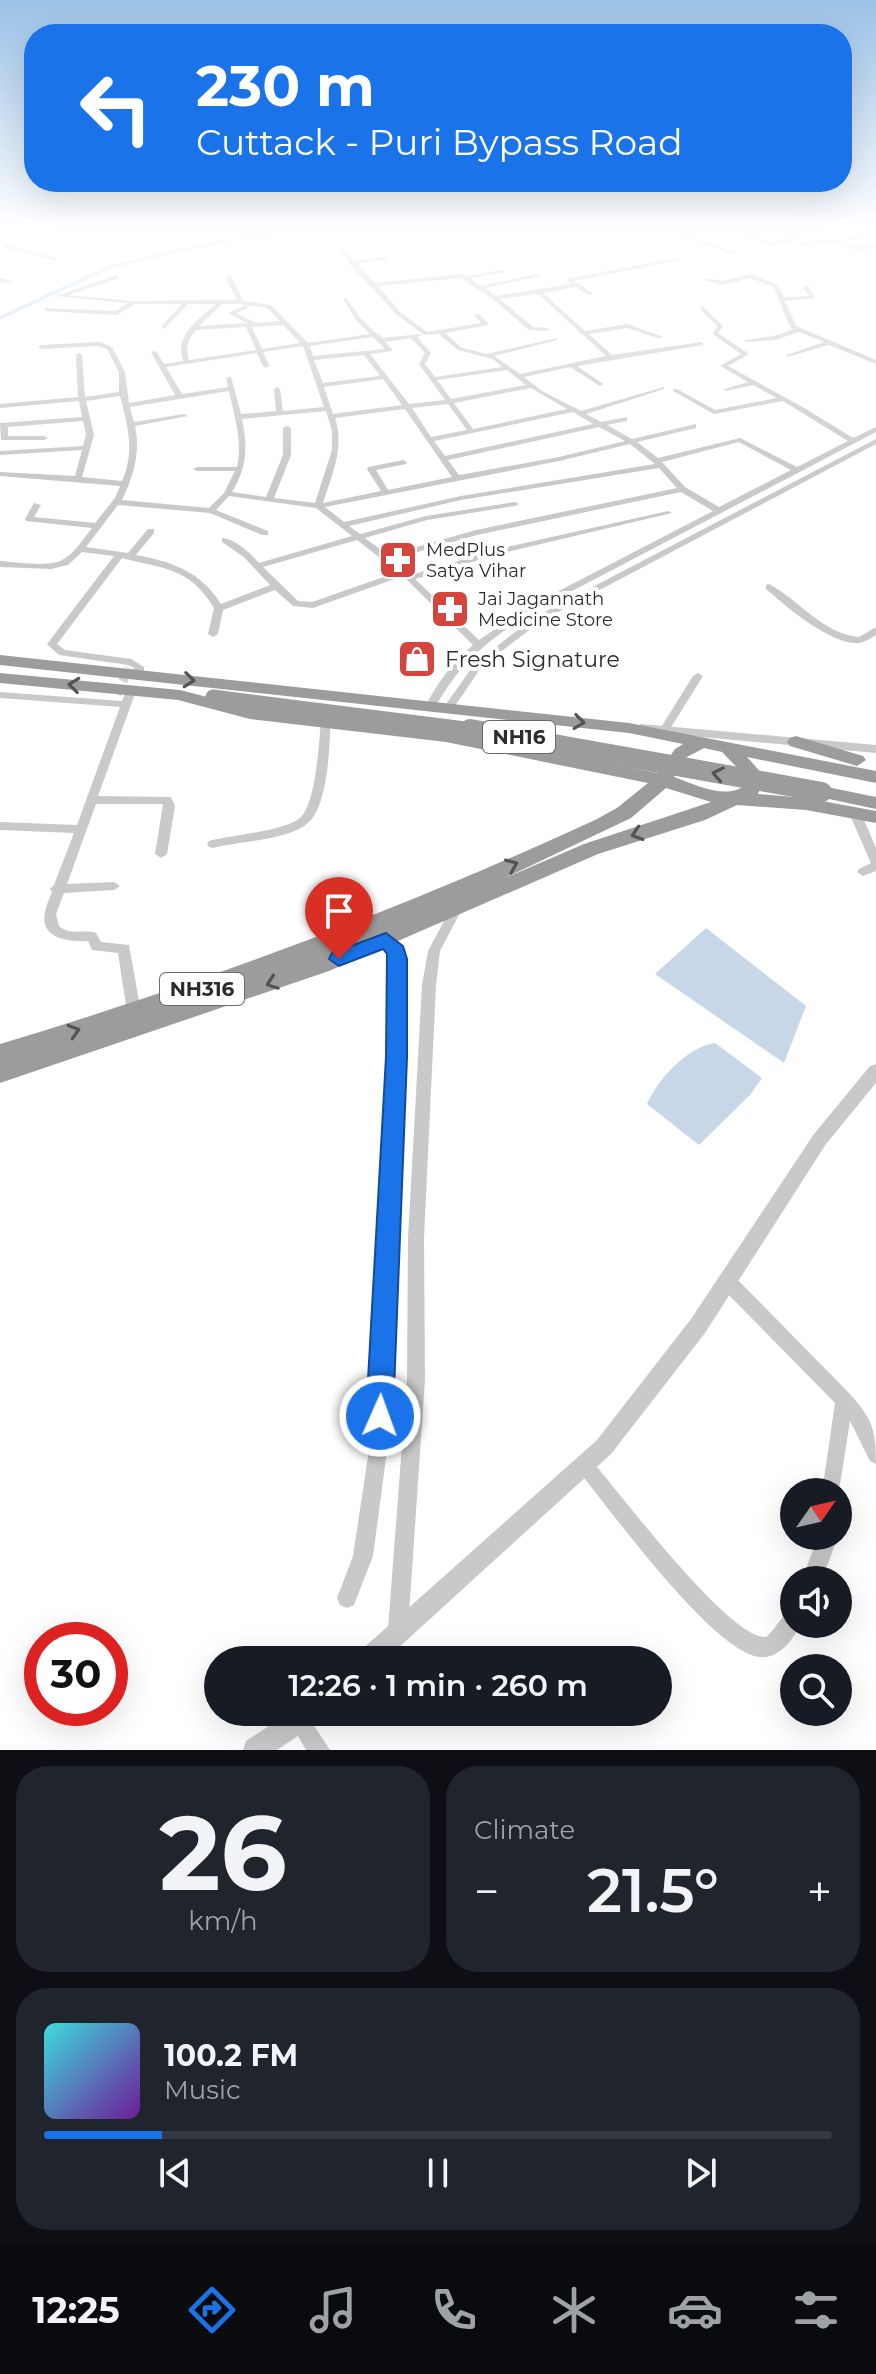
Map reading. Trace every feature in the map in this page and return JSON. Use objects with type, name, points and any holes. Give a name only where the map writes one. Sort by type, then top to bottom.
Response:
[{"type":"highway","name":"NH16","points":[[0,660],[133,668],[629,728],[876,777]]},
{"type":"highway","name":"NH16","points":[[0,678],[123,698],[213,697],[445,725],[876,803]]},
{"type":"highway","points":[[180,695],[215,705],[445,736],[663,780],[714,797],[771,801],[876,817]]},
{"type":"highway","points":[[796,742],[876,765]]},
{"type":"highway","points":[[663,780],[681,753],[700,743]]},
{"type":"highway","points":[[728,748],[756,777],[751,791],[735,799]]},
{"type":"highway","points":[[609,768],[627,790],[624,813]]},
{"type":"highway","name":"NH316","points":[[0,1073],[259,988],[394,930],[624,813],[663,780]]},
{"type":"highway","name":"NH316","points":[[0,1054],[134,1012],[340,940],[436,918],[449,902],[735,799]]},
{"type":"highway","points":[[711,809],[771,801]]},
{"type":"street","points":[[76,311],[120,311]]},
{"type":"street","points":[[164,327],[179,311]]},
{"type":"street","points":[[186,361],[182,343],[212,311]]},
{"type":"street","points":[[235,311],[231,312],[253,326],[266,366]]},
{"type":"street","points":[[274,311],[305,344],[336,431],[336,450],[318,506]]},
{"type":"street","points":[[311,358],[389,351],[353,311]]},
{"type":"street","points":[[396,311],[426,334]]},
{"type":"street","points":[[510,311],[531,329],[547,330]]},
{"type":"street","points":[[559,311],[611,357]]},
{"type":"street","points":[[705,311],[720,326],[715,333],[746,354],[723,366],[853,441]]},
{"type":"street","points":[[787,311],[791,325],[797,330],[876,362]]},
{"type":"street","points":[[163,366],[305,344],[413,336],[486,324],[477,315]]},
{"type":"street","points":[[194,328],[283,323]]},
{"type":"street","points":[[582,333],[627,326],[660,337]]},
{"type":"street","points":[[747,341],[775,338],[797,330]]},
{"type":"street","points":[[441,332],[466,352],[488,355],[555,339]]},
{"type":"street","points":[[413,336],[428,353],[422,364],[472,432]]},
{"type":"street","points":[[789,356],[831,342]]},
{"type":"street","points":[[519,376],[611,357],[701,344]]},
{"type":"street","points":[[0,564],[56,566],[80,549],[117,502],[130,472],[133,424],[123,394],[122,372],[109,346],[41,347]]},
{"type":"street","points":[[154,352],[179,396]]},
{"type":"street","points":[[367,354],[409,406],[457,478]]},
{"type":"street","points":[[78,479],[90,435],[82,399],[79,355]]},
{"type":"street","points":[[488,355],[531,386],[631,441],[659,463],[682,489],[718,510]]},
{"type":"street","points":[[571,365],[600,384]]},
{"type":"street","points":[[433,379],[508,368]]},
{"type":"street","points":[[320,385],[384,377]]},
{"type":"street","points":[[211,511],[230,494],[246,452],[229,378]]},
{"type":"street","points":[[727,390],[752,383]]},
{"type":"street","points":[[237,417],[409,406],[531,386]]},
{"type":"street","points":[[429,440],[578,412],[662,388]]},
{"type":"street","points":[[127,405],[230,389]]},
{"type":"street","points":[[277,389],[280,413]]},
{"type":"street","points":[[675,390],[711,412],[783,399]]},
{"type":"street","points":[[0,406],[123,394]]},
{"type":"street","points":[[133,424],[184,416]]},
{"type":"street","points":[[44,438],[4,438],[2,425],[87,419]]},
{"type":"street","points":[[443,459],[624,419]]},
{"type":"street","points":[[230,494],[318,506],[693,426]]},
{"type":"street","points":[[269,500],[287,455],[287,428]]},
{"type":"street","points":[[440,706],[457,664],[477,643],[529,610],[876,429]]},
{"type":"street","points":[[342,525],[461,498],[659,463],[740,440],[797,470]]},
{"type":"street","points":[[440,706],[479,664],[538,619],[876,441]]},
{"type":"street","points":[[0,453],[86,448]]},
{"type":"street","points":[[385,491],[371,469],[403,462]]},
{"type":"street","points":[[197,469],[240,469]]},
{"type":"street","points":[[0,474],[125,484]]},
{"type":"street","points":[[387,558],[476,533],[682,489]]},
{"type":"street","points":[[117,502],[211,511],[265,533]]},
{"type":"street","points":[[257,566],[426,518],[515,504]]},
{"type":"street","points":[[37,505],[29,519],[98,526]]},
{"type":"street","points":[[318,506],[407,575],[477,643]]},
{"type":"street","points":[[225,540],[257,566],[291,602],[313,605],[407,575],[668,513]]},
{"type":"street","points":[[133,668],[62,653],[52,644],[125,556],[151,531]]},
{"type":"street","points":[[80,549],[125,556],[198,578],[219,608],[213,634]]},
{"type":"street","points":[[219,608],[276,586]]},
{"type":"street","points":[[769,587],[795,608],[847,638],[861,639],[876,630]]},
{"type":"street","points":[[665,729],[698,676]]},
{"type":"street","points":[[0,695],[123,698],[50,914],[55,933],[92,936],[97,947],[124,948],[134,1012]]},
{"type":"street","points":[[213,844],[305,821],[316,797],[326,720]]},
{"type":"street","points":[[629,728],[876,749]]},
{"type":"street","points":[[91,800],[167,800],[169,806],[161,854]]},
{"type":"street","points":[[855,813],[876,864],[863,872]]},
{"type":"street","points":[[0,826],[81,829]]},
{"type":"street","points":[[56,889],[114,886]]},
{"type":"street","points":[[397,1633],[416,1379],[416,1238],[426,1022],[434,951],[449,902]]},
{"type":"street","points":[[347,1598],[363,1556],[379,1443],[398,1026],[394,930]]},
{"type":"street","points":[[383,1646],[586,1467],[698,1326],[820,1139],[876,1071]]},
{"type":"street","points":[[727,1281],[844,1400],[859,1418],[876,1455]]},
{"type":"street","points":[[833,1478],[844,1400]]},
{"type":"street","points":[[586,1467],[683,1583],[736,1636],[759,1647],[770,1646],[780,1638]]},
{"type":"street","points":[[255,1750],[291,1726]]},
{"type":"street","points":[[309,1726],[319,1750]]},
{"type":"water","points":[[706,928],[806,1006],[784,1063],[655,974]]},
{"type":"water","points":[[715,1043],[762,1078],[750,1095],[699,1145],[647,1104],[658,1084],[684,1057]]},
{"type":"waterway","points":[[0,318],[16,311]]},
{"type":"tunnel","points":[[117,694],[129,668]]},
{"type":"place","name":"MedPlus Satya Vihar","points":[[398,560]]},
{"type":"place","name":"Jai Jagannath Medicine Store","points":[[450,609]]},
{"type":"place","name":"Fresh Signature","points":[[417,659]]},
{"type":"route","points":[[339,959],[386,940],[396,951],[397,959],[397,1057],[390,1150],[380,1416]]}]
